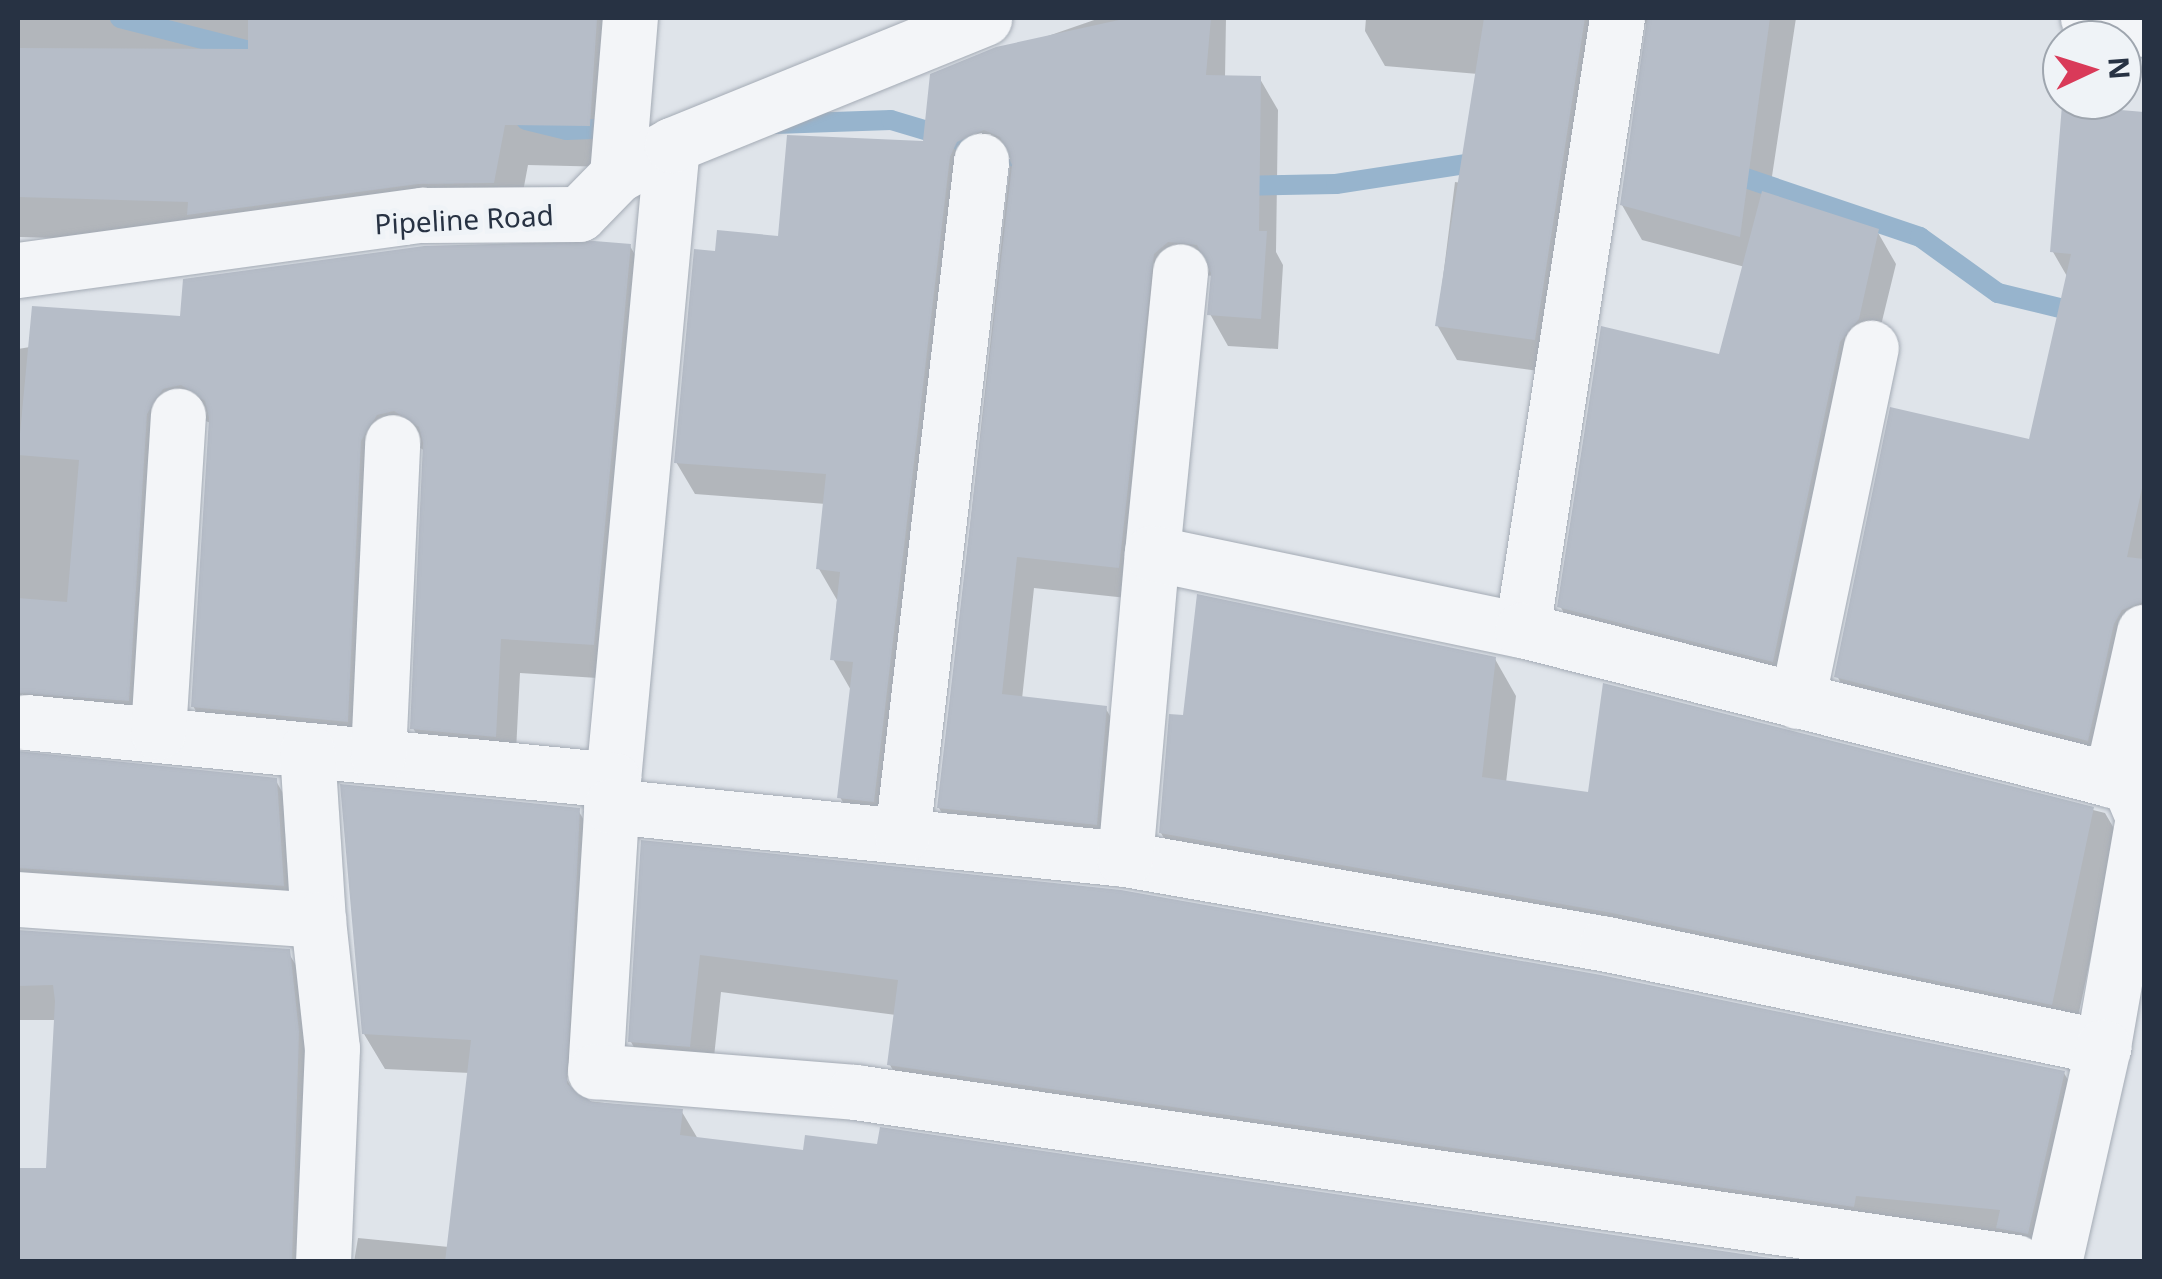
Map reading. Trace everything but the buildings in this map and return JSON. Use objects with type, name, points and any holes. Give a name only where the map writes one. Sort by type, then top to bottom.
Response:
[{"type":"street","points":[[616,175],[630,18]]},
{"type":"street","points":[[1522,630],[1617,18]]},
{"type":"street","points":[[2088,18],[2144,28]]},
{"type":"street","name":"Pipeline Road","points":[[18,270],[422,216],[579,214],[616,175],[672,145],[975,19]]},
{"type":"street","points":[[672,145],[612,793],[595,1071],[855,1092],[2016,1262]]},
{"type":"street","points":[[902,835],[981,160]]},
{"type":"street","points":[[1125,859],[1180,271]]},
{"type":"street","points":[[1796,701],[1871,348]]},
{"type":"street","points":[[158,732],[178,416]]},
{"type":"street","points":[[378,756],[392,442]]},
{"type":"street","points":[[1152,552],[1522,630],[2129,784],[2143,817],[2104,1047],[2054,1262]]},
{"type":"street","points":[[2111,780],[2144,632]]},
{"type":"street","points":[[26,722],[378,756],[902,835],[1125,859],[1607,944],[2104,1047]]},
{"type":"street","points":[[307,751],[318,920],[332,1048],[324,1262]]},
{"type":"street","points":[[18,900],[318,920]]},
{"type":"waterway","points":[[120,18],[265,55]]},
{"type":"waterway","points":[[526,120],[566,130],[621,128]]},
{"type":"waterway","points":[[775,124],[891,120],[1035,163]]},
{"type":"waterway","points":[[1235,186],[1336,184],[1484,161]]},
{"type":"waterway","points":[[1725,171],[1920,237],[1998,293],[2084,314]]}]
